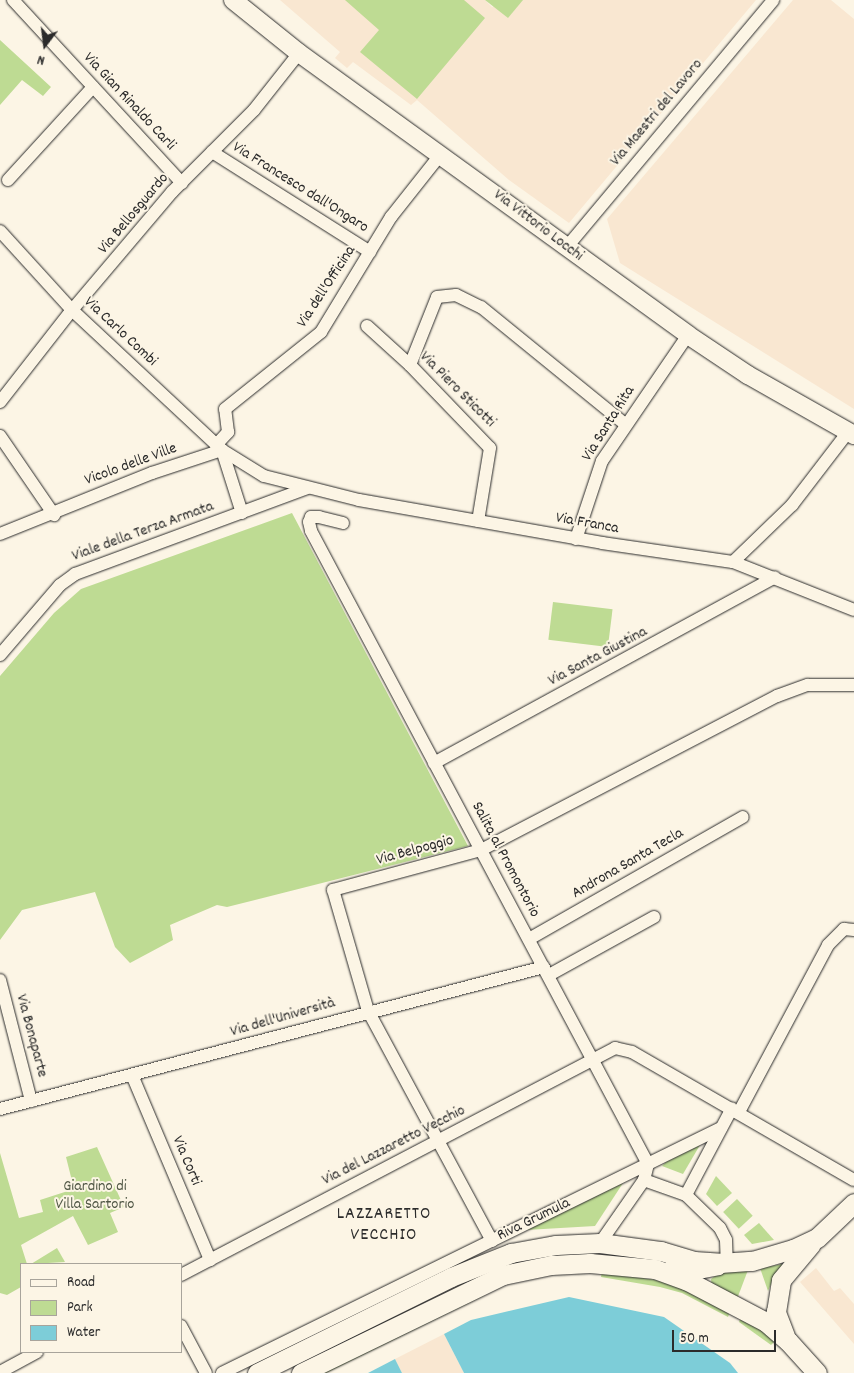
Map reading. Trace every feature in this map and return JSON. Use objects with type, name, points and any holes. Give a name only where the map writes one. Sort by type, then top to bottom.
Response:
[{"type":"main road","name":"Via Vittorio Locchi","points":[[233,0],[299,53],[441,154],[566,248],[688,335],[748,375],[851,434]]},
{"type":"main road","points":[[788,1341],[776,1312],[781,1280],[817,1238],[854,1203]]},
{"type":"main road","name":"Riva Grumula","points":[[353,1318],[506,1255],[556,1245],[600,1243],[661,1251],[694,1260],[727,1263],[772,1256],[817,1238]]},
{"type":"main road","points":[[301,1373],[502,1274],[570,1263],[620,1264],[655,1270],[686,1280],[766,1322],[788,1341],[816,1373]]},
{"type":"main road","points":[[257,1373],[353,1318]]},
{"type":"street","name":"Via Gian Rinaldo Carli","points":[[13,0],[182,182]]},
{"type":"street","name":"Via Maestri del Lavoro","points":[[566,248],[773,0]]},
{"type":"street","name":"Via Bellosguardo","points":[[0,402],[72,310],[182,182],[254,110],[299,53]]},
{"type":"street","points":[[8,180],[93,87]]},
{"type":"street","name":"Via Francesco dall'Ongaro","points":[[212,152],[370,252]]},
{"type":"street","name":"Via dell'Officina","points":[[219,447],[228,432],[225,409],[321,332],[392,217],[441,154]]},
{"type":"street","name":"Via Carlo Combi","points":[[0,231],[72,310],[219,447],[264,476],[308,488]]},
{"type":"street","points":[[410,364],[437,296],[456,295],[481,307],[625,424]]},
{"type":"street","name":"Via Piero Sticotti","points":[[367,326],[410,364],[490,448],[478,521]]},
{"type":"street","name":"Via Santa Rita","points":[[576,538],[602,461],[625,424],[688,335]]},
{"type":"street","points":[[733,562],[792,505],[851,434]]},
{"type":"street","points":[[0,436],[54,515]]},
{"type":"street","points":[[219,447],[242,513]]},
{"type":"street","name":"Vicolo delle Ville","points":[[0,534],[54,515],[219,447]]},
{"type":"street","name":"Via Franca","points":[[308,488],[478,521],[733,562],[775,577],[854,610]]},
{"type":"street","name":"Viale della Terza Armata","points":[[0,655],[60,585],[75,574],[308,488]]},
{"type":"street","name":"Salita al Promontorio","points":[[343,522],[312,517],[309,522],[311,531],[547,971],[648,1164]]},
{"type":"street","name":"Via Santa Giustina","points":[[434,763],[728,606],[775,577]]},
{"type":"street","name":"Via Belpoggio","points":[[492,1241],[368,1011],[333,890],[481,850],[777,696],[808,685],[854,685]]},
{"type":"street","name":"Androna Santa Tecla","points":[[529,939],[743,817]]},
{"type":"street","name":"Via dell'Università","points":[[0,1109],[368,1011],[547,971],[654,918]]},
{"type":"street","points":[[686,1195],[721,1128],[735,1110],[828,945],[844,929],[854,930]]},
{"type":"street","name":"Via Bonaparte","points":[[0,980],[32,1101]]},
{"type":"street","name":"Via del Lazzaretto Vecchio","points":[[182,1274],[438,1142],[610,1049],[632,1052],[735,1110]]},
{"type":"street","name":"Via Corti","points":[[132,1075],[210,1260]]},
{"type":"street","points":[[735,1110],[854,1180]]},
{"type":"street","name":"Riva Grumula","points":[[353,1318],[492,1241],[721,1128]]},
{"type":"street","points":[[600,1243],[644,1180],[648,1164]]},
{"type":"street","points":[[570,1263],[594,1257],[622,1257],[708,1273],[727,1263],[726,1240],[720,1228],[686,1195],[644,1180]]},
{"type":"street","points":[[222,1373],[353,1318]]},
{"type":"street","points":[[182,1328],[206,1373]]},
{"type":"street","points":[[0,1372],[35,1353]]},
{"type":"shaded area","points":[[280,0],[485,0],[492,7],[510,0],[756,0],[569,223],[509,180],[417,100],[411,105],[353,62],[347,68],[335,58],[340,52]]},
{"type":"shaded area","points":[[793,0],[831,0],[854,19],[854,409],[620,263],[607,219]]},
{"type":"shaded area","points":[[816,1268],[834,1291],[840,1288],[854,1304],[854,1344],[800,1282]]},
{"type":"shaded area","points":[[444,1334],[464,1373],[402,1373],[395,1359]]},
{"type":"green space","points":[[345,0],[464,0],[485,18],[417,99],[360,52],[379,30]]},
{"type":"green space","points":[[485,0],[523,0],[508,18]]},
{"type":"green space","points":[[0,40],[51,87],[43,96],[22,80],[0,105]]},
{"type":"green space","points":[[292,513],[468,846],[227,907],[217,905],[170,925],[173,940],[130,963],[115,947],[95,892],[22,910],[0,940],[0,676],[54,613],[81,589]]},
{"type":"green space","points":[[553,602],[613,609],[608,647],[548,640]]},
{"type":"green space","points":[[700,1145],[683,1174],[662,1166],[666,1162]]},
{"type":"green space","name":"Giardino di Villa Sartorio","points":[[97,1147],[124,1207],[110,1213],[118,1232],[88,1245],[73,1216],[21,1245],[27,1263],[20,1263],[20,1288],[7,1295],[0,1293],[0,1153],[19,1218],[43,1212],[40,1200],[74,1189],[66,1157]]},
{"type":"green space","points":[[716,1176],[732,1193],[717,1206],[706,1194]]},
{"type":"green space","points":[[623,1183],[595,1226],[526,1230]]},
{"type":"green space","points":[[737,1199],[753,1216],[739,1229],[723,1212]]},
{"type":"green space","points":[[759,1223],[774,1240],[752,1244],[744,1235]]},
{"type":"green space","name":"Giardino di Villa Sartorio","points":[[57,1248],[65,1262],[48,1263],[33,1263]]},
{"type":"green space","points":[[783,1264],[772,1282],[768,1291],[760,1268]]},
{"type":"green space","points":[[748,1270],[737,1299],[712,1287],[711,1279],[722,1271]]},
{"type":"green space","points":[[602,1271],[667,1282],[730,1312],[728,1317],[682,1293],[660,1287],[601,1277]]},
{"type":"green space","points":[[481,1292],[483,1296],[326,1373],[314,1373]]},
{"type":"green space","points":[[741,1317],[775,1341],[771,1345],[739,1322]]},
{"type":"water","points":[[569,1297],[664,1317],[730,1363],[738,1373],[464,1373],[444,1334],[471,1320]]},
{"type":"water","points":[[395,1359],[402,1373],[368,1373]]},
{"type":"district","name":"LAZZARETTO VECCHIO","points":[[384,1226]]}]
